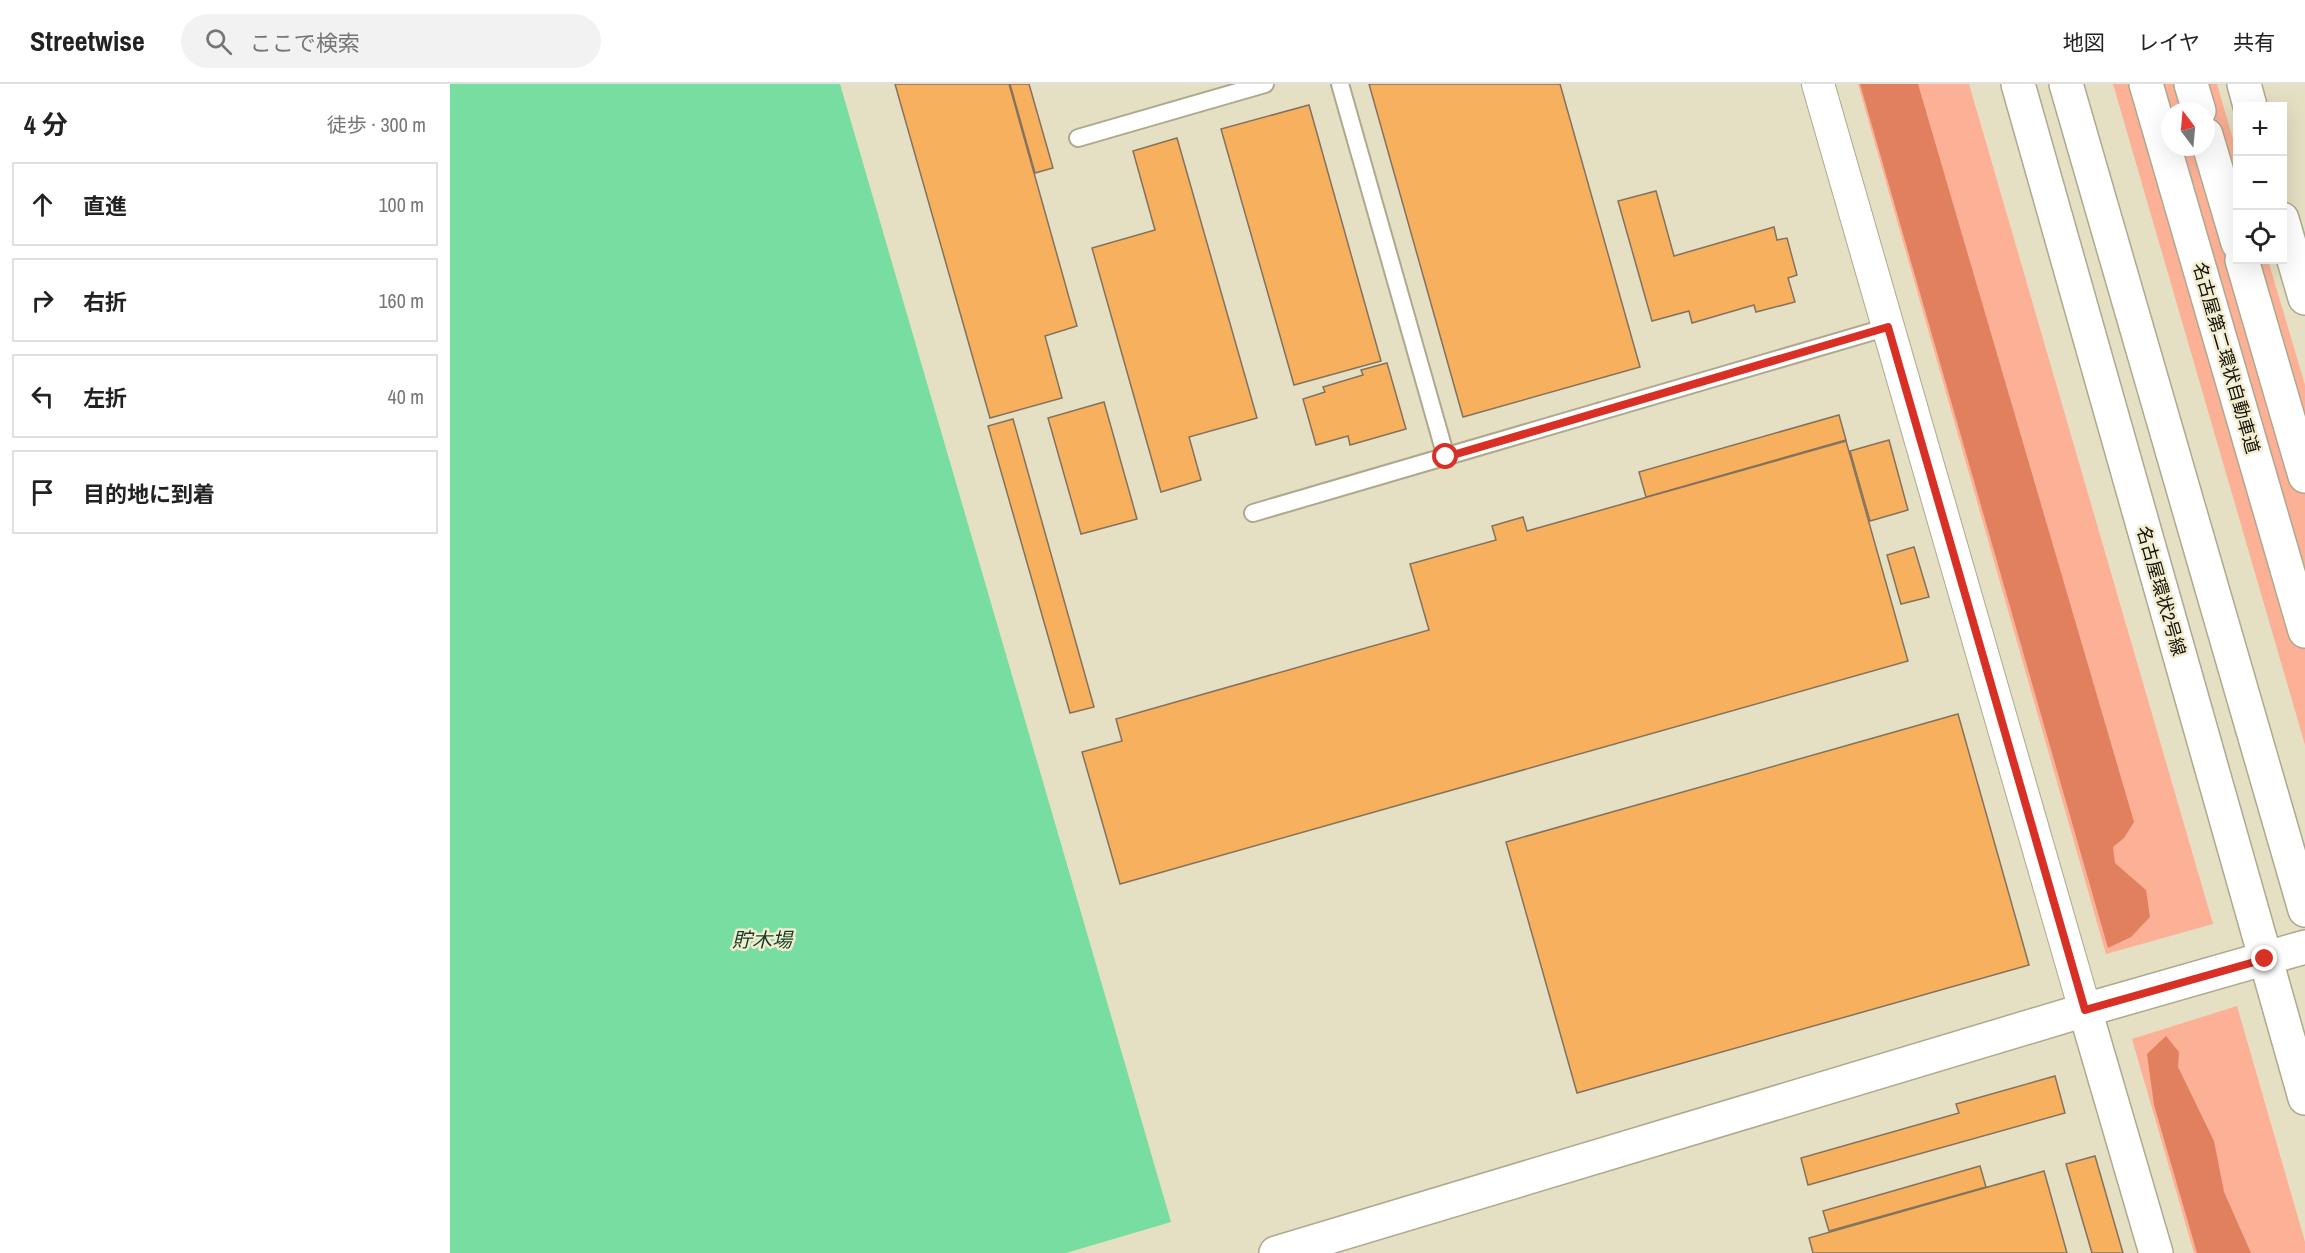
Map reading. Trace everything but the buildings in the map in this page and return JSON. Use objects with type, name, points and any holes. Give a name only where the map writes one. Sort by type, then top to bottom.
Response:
[{"type":"main road","name":"名古屋環状2号線","points":[[2018,84],[2305,1098]]},
{"type":"main road","points":[[2066,84],[2305,910]]},
{"type":"main road","name":"名古屋第二環状自動車道","points":[[2146,84],[2305,631]]},
{"type":"main road","points":[[2191,84],[2196,102]]},
{"type":"main road","points":[[2244,84],[2249,102]]},
{"type":"main road","points":[[2212,156],[2233,226]]},
{"type":"main road","points":[[2287,233],[2305,298]]},
{"type":"main road","points":[[2243,264],[2305,476]]},
{"type":"main road","points":[[1276,1253],[2085,1010],[2305,947]]},
{"type":"main road","points":[[2085,1010],[2156,1253]]},
{"type":"street","points":[[1818,84],[2085,1010]]},
{"type":"lane","points":[[1078,138],[1265,84]]},
{"type":"lane","points":[[1340,84],[1446,457]]},
{"type":"lane","points":[[1253,513],[1888,327]]},
{"type":"shaded area","points":[[1858,84],[1969,84],[2213,924],[2106,954]]},
{"type":"shaded area","points":[[1860,84],[1918,84],[2134,822],[2124,838],[2113,847],[2115,863],[2146,890],[2150,917],[2131,937],[2108,948]]},
{"type":"shaded area","points":[[2113,84],[2217,84],[2233,139],[2233,264],[2269,264],[2305,385],[2305,745]]},
{"type":"shaded area","points":[[2237,1006],[2305,1242],[2305,1253],[2194,1253],[2132,1039]]},
{"type":"shaded area","points":[[2166,1036],[2179,1052],[2178,1067],[2214,1141],[2224,1192],[2251,1253],[2197,1253],[2154,1105],[2147,1054]]},
{"type":"water","name":"貯木場","points":[[450,84],[840,84],[1171,1222],[1066,1253],[450,1253]]},
{"type":"route","points":[[1446,457],[1888,327],[2085,1010],[2265,959]]}]
